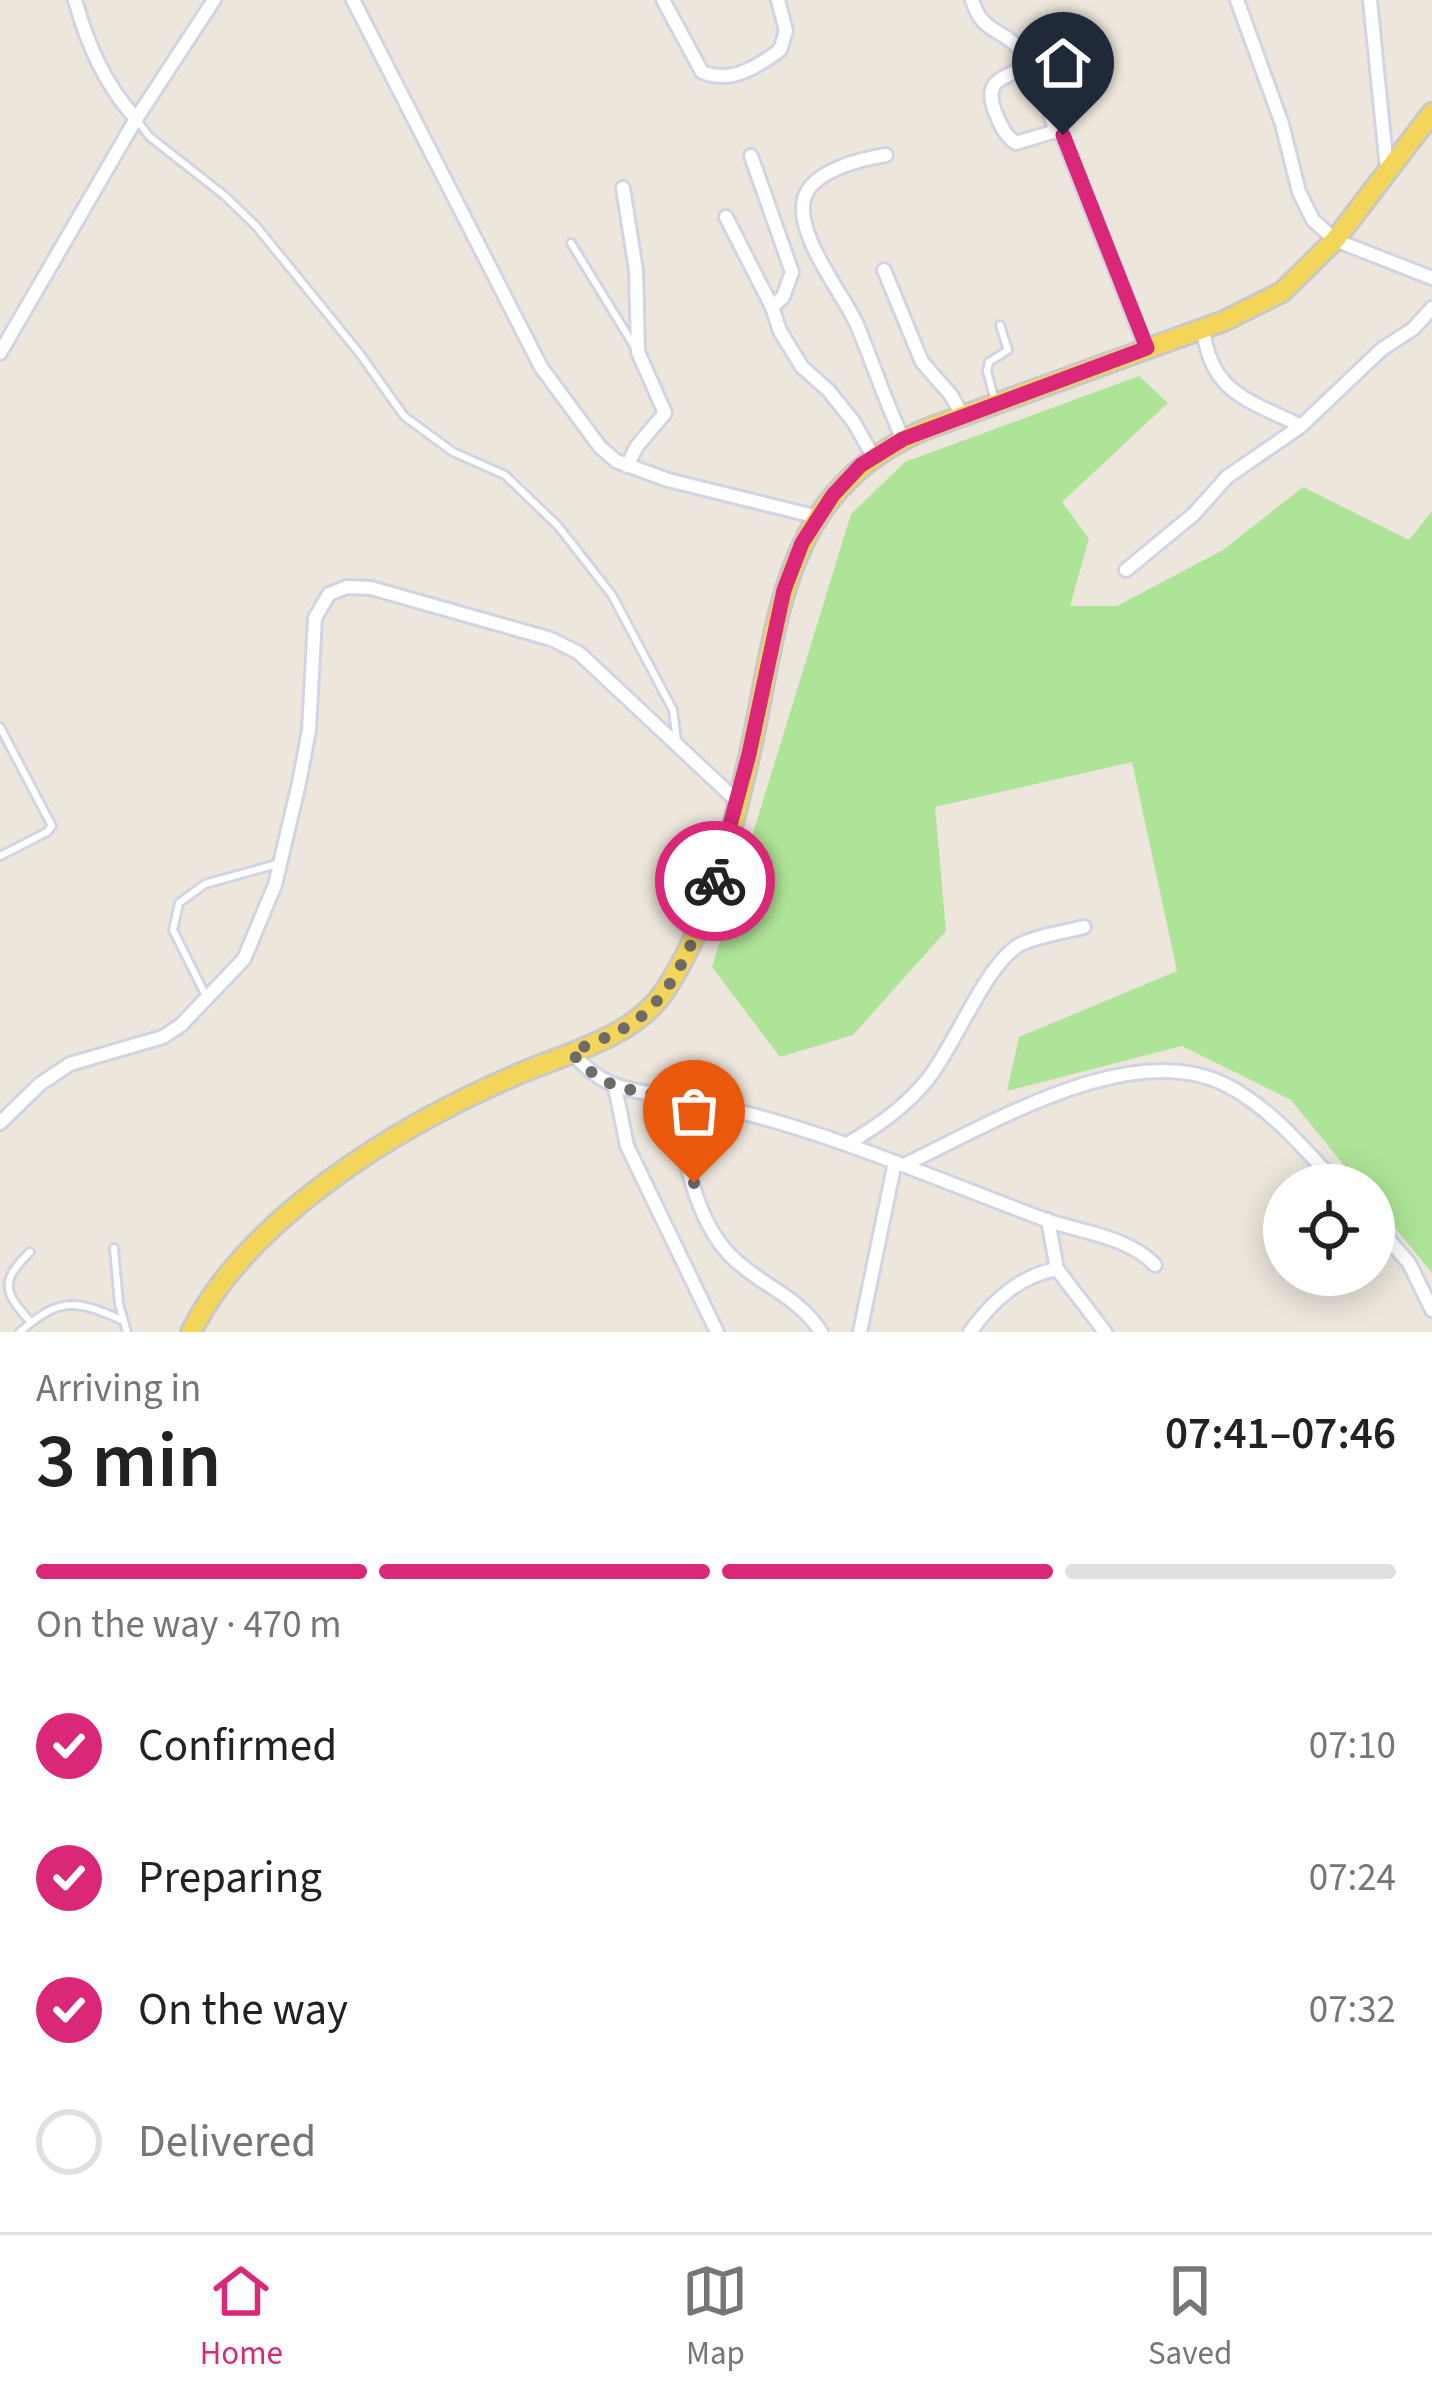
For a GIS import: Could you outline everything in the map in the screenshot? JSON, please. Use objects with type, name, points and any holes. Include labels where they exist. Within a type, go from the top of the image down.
[{"type":"main road","points":[[191,1332],[249,1251],[328,1182],[417,1122],[637,1020],[660,997],[706,905],[737,801],[784,590],[802,543],[848,478],[903,439],[1203,329],[1282,292],[1335,240],[1432,113]]},
{"type":"street","points":[[75,0],[96,62],[114,95],[136,119]]},
{"type":"street","points":[[0,353],[136,119],[214,0]]},
{"type":"street","points":[[353,0],[541,367],[600,447],[627,466],[754,504],[818,517]]},
{"type":"street","points":[[663,0],[702,72],[716,78],[735,76],[781,50],[786,31],[778,0]]},
{"type":"street","points":[[972,0],[977,18],[1019,47],[1031,66],[1102,229],[1147,348]]},
{"type":"street","points":[[1237,0],[1282,124],[1299,192],[1313,220],[1335,240],[1432,278]]},
{"type":"street","points":[[1370,0],[1387,169]]},
{"type":"street","points":[[1031,66],[1003,77],[990,89],[989,97],[1008,138],[1016,143],[1056,131]]},
{"type":"street","points":[[886,155],[857,160],[817,181],[806,192],[803,206],[815,254],[843,296],[903,439]]},
{"type":"street","points":[[751,156],[792,272],[783,297],[772,307]]},
{"type":"street","points":[[623,188],[636,270],[638,352],[665,413],[627,466]]},
{"type":"street","points":[[726,217],[780,332],[802,367],[853,421],[873,456]]},
{"type":"street","points":[[884,270],[922,362],[962,415]]},
{"type":"street","points":[[1126,570],[1194,514],[1227,476],[1301,426],[1432,308]]},
{"type":"street","points":[[1203,329],[1208,361],[1217,376],[1253,402],[1301,426]]},
{"type":"street","points":[[0,1123],[40,1084],[70,1064],[163,1036],[181,1025],[244,958],[275,885],[309,730],[315,617],[329,594],[347,587],[371,588],[551,639],[579,653],[737,801]]},
{"type":"street","points":[[848,1143],[889,1119],[929,1078],[982,995],[997,962],[1022,943],[1084,927]]},
{"type":"street","points":[[571,1052],[593,1077],[615,1087],[730,1107],[848,1143],[1142,1251],[1155,1265]]},
{"type":"street","points":[[900,1163],[1073,1087],[1117,1074],[1186,1072],[1227,1085],[1274,1118],[1318,1164]]},
{"type":"street","points":[[615,1087],[627,1146],[717,1332]]},
{"type":"street","points":[[670,1097],[711,1228],[727,1252],[792,1300],[820,1332]]},
{"type":"street","points":[[860,1332],[900,1163]]},
{"type":"street","points":[[1048,1220],[1057,1269],[1105,1332]]},
{"type":"street","points":[[1395,1248],[1432,1310]]},
{"type":"street","points":[[970,1332],[1001,1296],[1031,1276],[1057,1269]]},
{"type":"lane","points":[[136,119],[150,137],[256,226],[404,416],[453,452],[505,476],[558,526],[612,595],[673,710],[677,744]]},
{"type":"lane","points":[[571,243],[638,352]]},
{"type":"lane","points":[[996,404],[987,371],[989,362],[1008,350],[1000,325]]},
{"type":"lane","points":[[0,727],[52,826],[0,856]]},
{"type":"lane","points":[[208,999],[173,930],[178,903],[205,884],[280,862]]},
{"type":"lane","points":[[114,1248],[127,1332]]},
{"type":"lane","points":[[30,1252],[6,1280],[15,1304],[31,1322]]},
{"type":"lane","points":[[20,1332],[61,1304],[78,1304],[124,1321]]},
{"type":"green space","points":[[1139,376],[1168,403],[1062,502],[1089,539],[1070,606],[1117,606],[1223,550],[1303,487],[1409,540],[1432,511],[1432,1273],[1395,1228],[1395,1164],[1343,1164],[1291,1100],[1182,1046],[1007,1091],[1019,1037],[1177,971],[1132,762],[935,807],[946,931],[853,1035],[780,1057],[712,967],[851,514],[905,462]]},
{"type":"way so far","points":[[694,1183],[670,1097],[615,1087],[593,1077],[571,1052],[637,1020],[660,997],[679,967],[715,881]]},
{"type":"route","points":[[715,881],[749,754],[784,590],[802,543],[833,495],[861,465],[903,439],[1147,348],[1063,135]]}]
